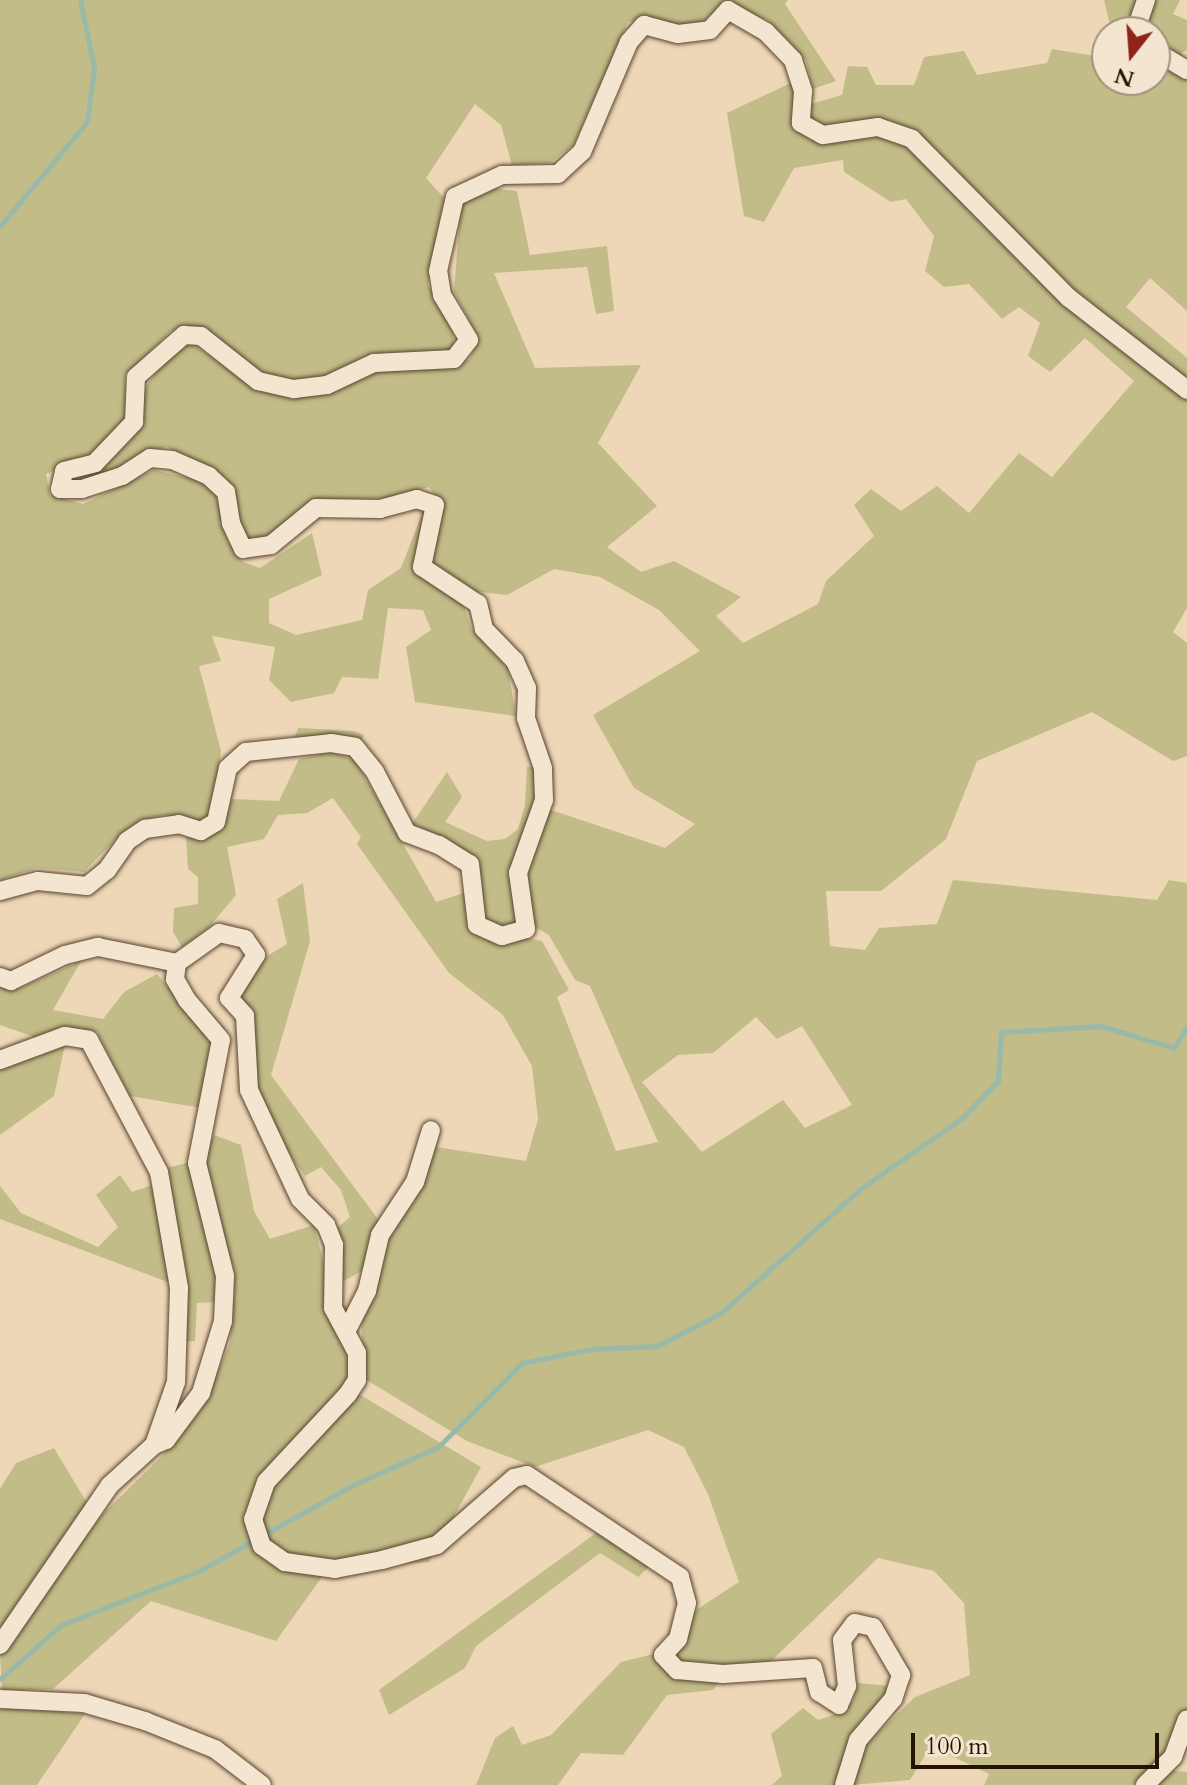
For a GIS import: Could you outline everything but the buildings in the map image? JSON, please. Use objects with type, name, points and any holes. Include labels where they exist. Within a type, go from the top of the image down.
[{"type":"street","points":[[0,891],[38,881],[87,886],[107,870],[127,841],[145,829],[179,824],[201,831],[216,822],[228,768],[246,752],[331,743],[355,747],[375,772],[407,833],[439,845],[470,864],[477,925],[502,936],[526,929],[518,873],[544,800],[543,768],[526,718],[527,688],[515,661],[484,629],[478,604],[422,567],[435,505],[417,499],[380,509],[316,508],[271,545],[243,549],[231,523],[226,492],[209,476],[172,460],[150,458],[122,476],[82,489],[60,489],[64,471],[95,463],[134,422],[136,377],[184,335],[201,336],[258,381],[294,389],[327,385],[374,363],[454,359],[469,340],[442,295],[438,271],[455,197],[502,175],[558,174],[582,152],[629,42],[644,25],[678,34],[710,30],[728,10],[766,32],[793,60],[803,91],[801,123],[823,135],[878,127],[912,139],[1069,298],[1187,390]]},
{"type":"street","points":[[0,977],[11,981],[65,955],[98,947],[177,963],[219,933],[245,939],[256,955],[229,998],[245,1016],[249,1090],[300,1199],[326,1225],[334,1245],[333,1308],[348,1328],[357,1353],[357,1380],[266,1482],[253,1519],[262,1546],[285,1562],[335,1569],[382,1560],[437,1545],[514,1478],[527,1475],[680,1577],[687,1603],[678,1639],[663,1655],[677,1670],[723,1674],[813,1668],[819,1692],[839,1705],[847,1686],[842,1640],[855,1623],[873,1627],[901,1675],[893,1699],[858,1740],[844,1785]]},
{"type":"street","points":[[0,1645],[110,1485],[154,1445],[166,1440],[201,1393],[223,1321],[225,1276],[197,1163],[221,1040],[187,1000],[175,979],[177,963]]},
{"type":"street","points":[[0,1060],[65,1036],[89,1040],[159,1172],[179,1288],[176,1382],[154,1445]]},
{"type":"street","points":[[348,1328],[367,1291],[380,1235],[415,1182],[431,1130]]},
{"type":"street","points":[[0,1699],[84,1703],[145,1721],[215,1749],[262,1785]]},
{"type":"street","points":[[1145,1785],[1173,1757],[1187,1719]]},
{"type":"shaded area","points":[[0,0],[788,0],[785,4],[836,81],[813,89],[806,60],[768,20],[724,4],[700,23],[675,28],[646,18],[628,22],[574,144],[550,163],[512,165],[501,125],[475,104],[426,178],[444,198],[428,285],[452,326],[454,343],[447,355],[318,382],[266,378],[194,328],[171,331],[125,375],[126,416],[97,453],[46,474],[50,495],[83,504],[154,470],[204,481],[215,492],[228,542],[243,562],[260,568],[312,533],[322,575],[269,599],[269,623],[296,635],[362,620],[368,590],[401,568],[423,511],[428,516],[414,570],[463,603],[471,628],[508,669],[516,716],[415,702],[406,647],[431,630],[423,610],[388,608],[378,679],[342,677],[334,693],[291,702],[269,680],[275,647],[212,636],[221,661],[199,666],[221,751],[212,815],[206,822],[164,815],[144,819],[122,833],[84,872],[37,868],[0,880]]},
{"type":"shaded area","points":[[1104,0],[1143,0],[1136,16],[1108,16]]},
{"type":"shaded area","points":[[1152,0],[1180,0],[1173,14],[1187,20],[1187,50],[1181,53],[1187,66],[1171,56],[1171,16],[1146,16]]},
{"type":"shaded area","points":[[1052,49],[1091,55],[1091,96],[1171,96],[1171,67],[1187,76],[1187,311],[1150,278],[1126,307],[1187,358],[1187,386],[1071,293],[915,133],[823,129],[809,120],[811,104],[842,95],[848,66],[867,67],[876,85],[914,85],[924,57],[964,51],[977,75],[1047,63]]},
{"type":"shaded area","points":[[793,82],[800,125],[880,133],[910,144],[1187,397],[1187,608],[1173,632],[1187,643],[1187,756],[1173,761],[1092,712],[977,761],[946,839],[881,891],[826,891],[830,946],[865,950],[879,928],[937,924],[953,880],[1157,900],[1169,880],[1187,883],[1187,1710],[1166,1751],[1133,1785],[984,1785],[989,1774],[931,1746],[910,1780],[851,1785],[866,1744],[915,1697],[970,1675],[964,1603],[934,1571],[878,1558],[769,1663],[733,1670],[675,1663],[672,1655],[696,1610],[739,1582],[708,1494],[684,1447],[648,1430],[535,1467],[467,1441],[365,1379],[361,1320],[386,1239],[414,1202],[436,1147],[526,1161],[538,1119],[532,1066],[503,1015],[449,973],[357,844],[361,837],[333,798],[307,813],[278,815],[264,839],[227,847],[236,895],[209,927],[182,947],[173,932],[174,908],[198,904],[198,877],[188,869],[186,837],[209,837],[223,823],[232,799],[279,801],[299,759],[331,752],[355,760],[436,902],[464,893],[469,927],[542,941],[569,990],[557,997],[616,1151],[658,1142],[590,986],[575,980],[549,935],[530,924],[522,869],[545,808],[665,848],[695,824],[634,788],[593,715],[700,651],[659,610],[600,577],[554,569],[507,595],[462,590],[427,565],[440,502],[429,487],[389,498],[313,500],[265,541],[247,541],[218,473],[167,447],[148,452],[126,468],[66,479],[105,466],[128,443],[142,422],[142,394],[151,379],[169,357],[191,343],[257,388],[375,371],[451,367],[470,359],[478,336],[454,292],[461,201],[492,188],[517,191],[530,255],[607,246],[614,311],[596,314],[587,267],[494,273],[535,368],[641,365],[598,443],[657,506],[607,547],[641,572],[674,561],[741,597],[716,616],[743,643],[818,604],[826,581],[874,536],[854,505],[871,489],[901,511],[937,486],[969,513],[1019,453],[1052,477],[1134,381],[1085,338],[1050,372],[1028,356],[1040,323],[1019,307],[1002,319],[969,284],[944,287],[925,271],[934,236],[906,199],[891,202],[844,172],[843,160],[794,168],[764,222],[744,216],[727,113]],"holes":[[[756,1017],[777,1039],[802,1026],[852,1105],[805,1128],[783,1100],[702,1152],[642,1082],[678,1055],[713,1053]]]},
{"type":"shaded area","points":[[298,728],[354,731],[364,735],[360,745],[294,739]]},
{"type":"shaded area","points":[[527,767],[538,767],[538,798],[518,927],[502,931],[480,921],[473,859],[410,827],[447,772],[462,797],[445,822],[487,841],[505,839],[518,829],[525,805]]},
{"type":"shaded area","points":[[303,883],[310,941],[271,1075],[380,1222],[362,1271],[340,1283],[337,1228],[350,1217],[341,1190],[321,1167],[305,1176],[283,1145],[256,1082],[237,996],[267,956],[287,944],[277,899]]},
{"type":"shaded area","points":[[81,961],[53,1010],[103,1019],[124,992],[157,974],[214,1043],[201,1108],[130,1096],[97,1032],[63,1027],[43,1040],[0,1025],[0,985],[18,989]]},
{"type":"shaded area","points":[[66,1040],[54,1096],[0,1135],[0,1066],[43,1054]]},
{"type":"shaded area","points":[[214,1135],[241,1145],[254,1211],[270,1239],[314,1225],[348,1360],[347,1387],[481,1467],[429,1562],[327,1570],[276,1641],[151,1601],[53,1689],[2,1690],[0,1655],[101,1516],[162,1456],[209,1393],[230,1343],[235,1273],[201,1162]]},
{"type":"shaded area","points":[[190,1162],[220,1278],[215,1302],[197,1303],[195,1341],[180,1342],[163,1169]]},
{"type":"shaded area","points":[[120,1175],[132,1192],[155,1184],[173,1284],[0,1219],[0,1186],[21,1213],[98,1247],[118,1227],[96,1195]]},
{"type":"shaded area","points":[[54,1448],[87,1503],[0,1633],[0,1489],[16,1463]]},
{"type":"shaded area","points":[[599,1531],[652,1564],[638,1577],[600,1553],[476,1646],[465,1668],[389,1715],[379,1690]]},
{"type":"shaded area","points":[[654,1654],[720,1681],[713,1690],[667,1695],[623,1755],[581,1753],[558,1785],[476,1785],[495,1738],[513,1726],[522,1745],[551,1735],[621,1662]]},
{"type":"shaded area","points":[[858,1683],[891,1686],[838,1785],[772,1785],[782,1776],[771,1734],[803,1708],[818,1720],[836,1714],[853,1701]]},
{"type":"shaded area","points":[[0,1706],[85,1714],[37,1785],[0,1785]]},
{"type":"shaded area","points":[[1166,1770],[1187,1772],[1187,1785],[1151,1785]]},
{"type":"waterway","points":[[0,226],[87,122],[94,67],[80,0]]},
{"type":"waterway","points":[[0,1679],[61,1625],[199,1571],[353,1485],[438,1447],[522,1363],[591,1349],[657,1346],[721,1313],[860,1189],[962,1118],[998,1081],[1001,1032],[1101,1026],[1174,1048],[1187,1026]]}]
